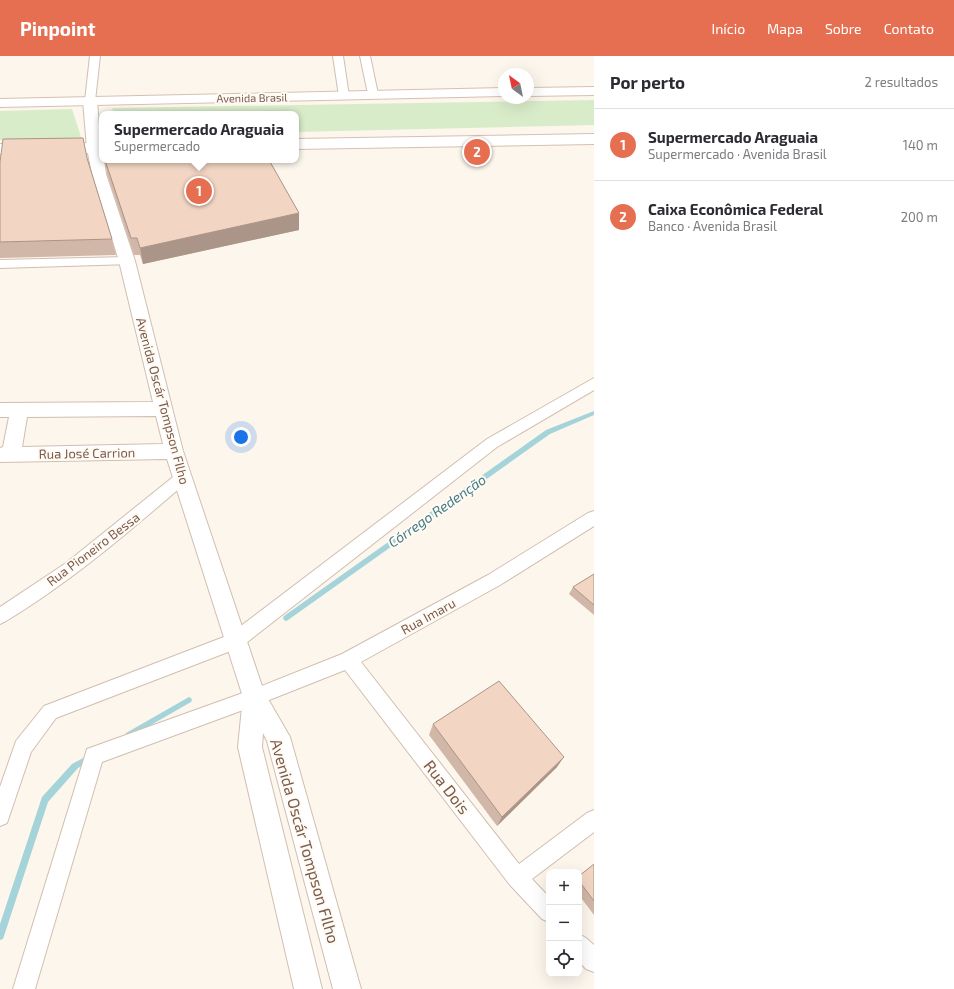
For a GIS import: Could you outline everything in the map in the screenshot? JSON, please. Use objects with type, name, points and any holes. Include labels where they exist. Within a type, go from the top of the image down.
[{"type":"main road","points":[[534,92],[594,91]]},
{"type":"main road","name":"Avenida Brasil","points":[[0,103],[498,92]]},
{"type":"main road","points":[[299,144],[594,139]]},
{"type":"main road","points":[[0,149],[98,148]]},
{"type":"street","points":[[90,101],[95,56]]},
{"type":"street","points":[[338,56],[344,96]]},
{"type":"street","points":[[365,56],[373,94]]},
{"type":"street","name":"Avenida Oscár Tompson FIlho","points":[[90,101],[99,161]]},
{"type":"street","name":"Avenida Oscár Tompson FIlho","points":[[99,163],[100,174],[127,261],[174,451],[218,582],[235,641],[254,697],[278,737],[347,989]]},
{"type":"street","points":[[0,264],[127,261]]},
{"type":"street","points":[[0,816],[23,747],[50,712],[235,641],[492,443],[594,383]]},
{"type":"street","points":[[0,410],[163,409]]},
{"type":"street","points":[[5,455],[19,410]]},
{"type":"street","name":"Rua José Carrion","points":[[5,455],[174,451]]},
{"type":"street","name":"Rua Pioneiro Bessa","points":[[0,616],[67,570],[113,535],[182,477]]},
{"type":"street","name":"Rua Imaru","points":[[24,989],[94,756],[254,697],[348,660],[494,580],[594,518]]},
{"type":"street","name":"Rua Dois","points":[[348,660],[517,878],[546,909]]},
{"type":"street","name":"Avenida Oscár Tompson FIlho","points":[[254,697],[250,747],[308,989]]},
{"type":"street","points":[[517,878],[594,820]]},
{"type":"street","points":[[582,948],[594,961]]},
{"type":"green space","points":[[594,100],[594,125],[299,132],[299,111],[113,111],[112,108],[498,102],[498,104],[534,104],[534,101]]},
{"type":"green space","points":[[72,109],[82,140],[0,140],[0,111]]},
{"type":"building","points":[[83,138],[87,158],[112,239],[0,242],[0,162],[3,139]]},
{"type":"building","points":[[106,163],[271,163],[299,213],[140,248],[137,238],[131,238]]},
{"type":"building","points":[[594,574],[594,605],[573,587]]},
{"type":"building","points":[[499,681],[564,757],[502,817],[433,724]]},
{"type":"building","points":[[594,864],[594,901],[582,885],[582,874]]},
{"type":"waterway","name":"Córrego Redenção","points":[[286,618],[548,432],[594,413]]},
{"type":"waterway","name":"Córrego Redenção","points":[[128,735],[189,700]]},
{"type":"waterway","name":"Córrego Redenção","points":[[0,936],[45,800],[75,766],[89,758]]},
{"type":"place","name":"Caixa Econômica Federal","points":[[477,152]]},
{"type":"place","name":"Supermercado Araguaia","points":[[199,191]]}]
